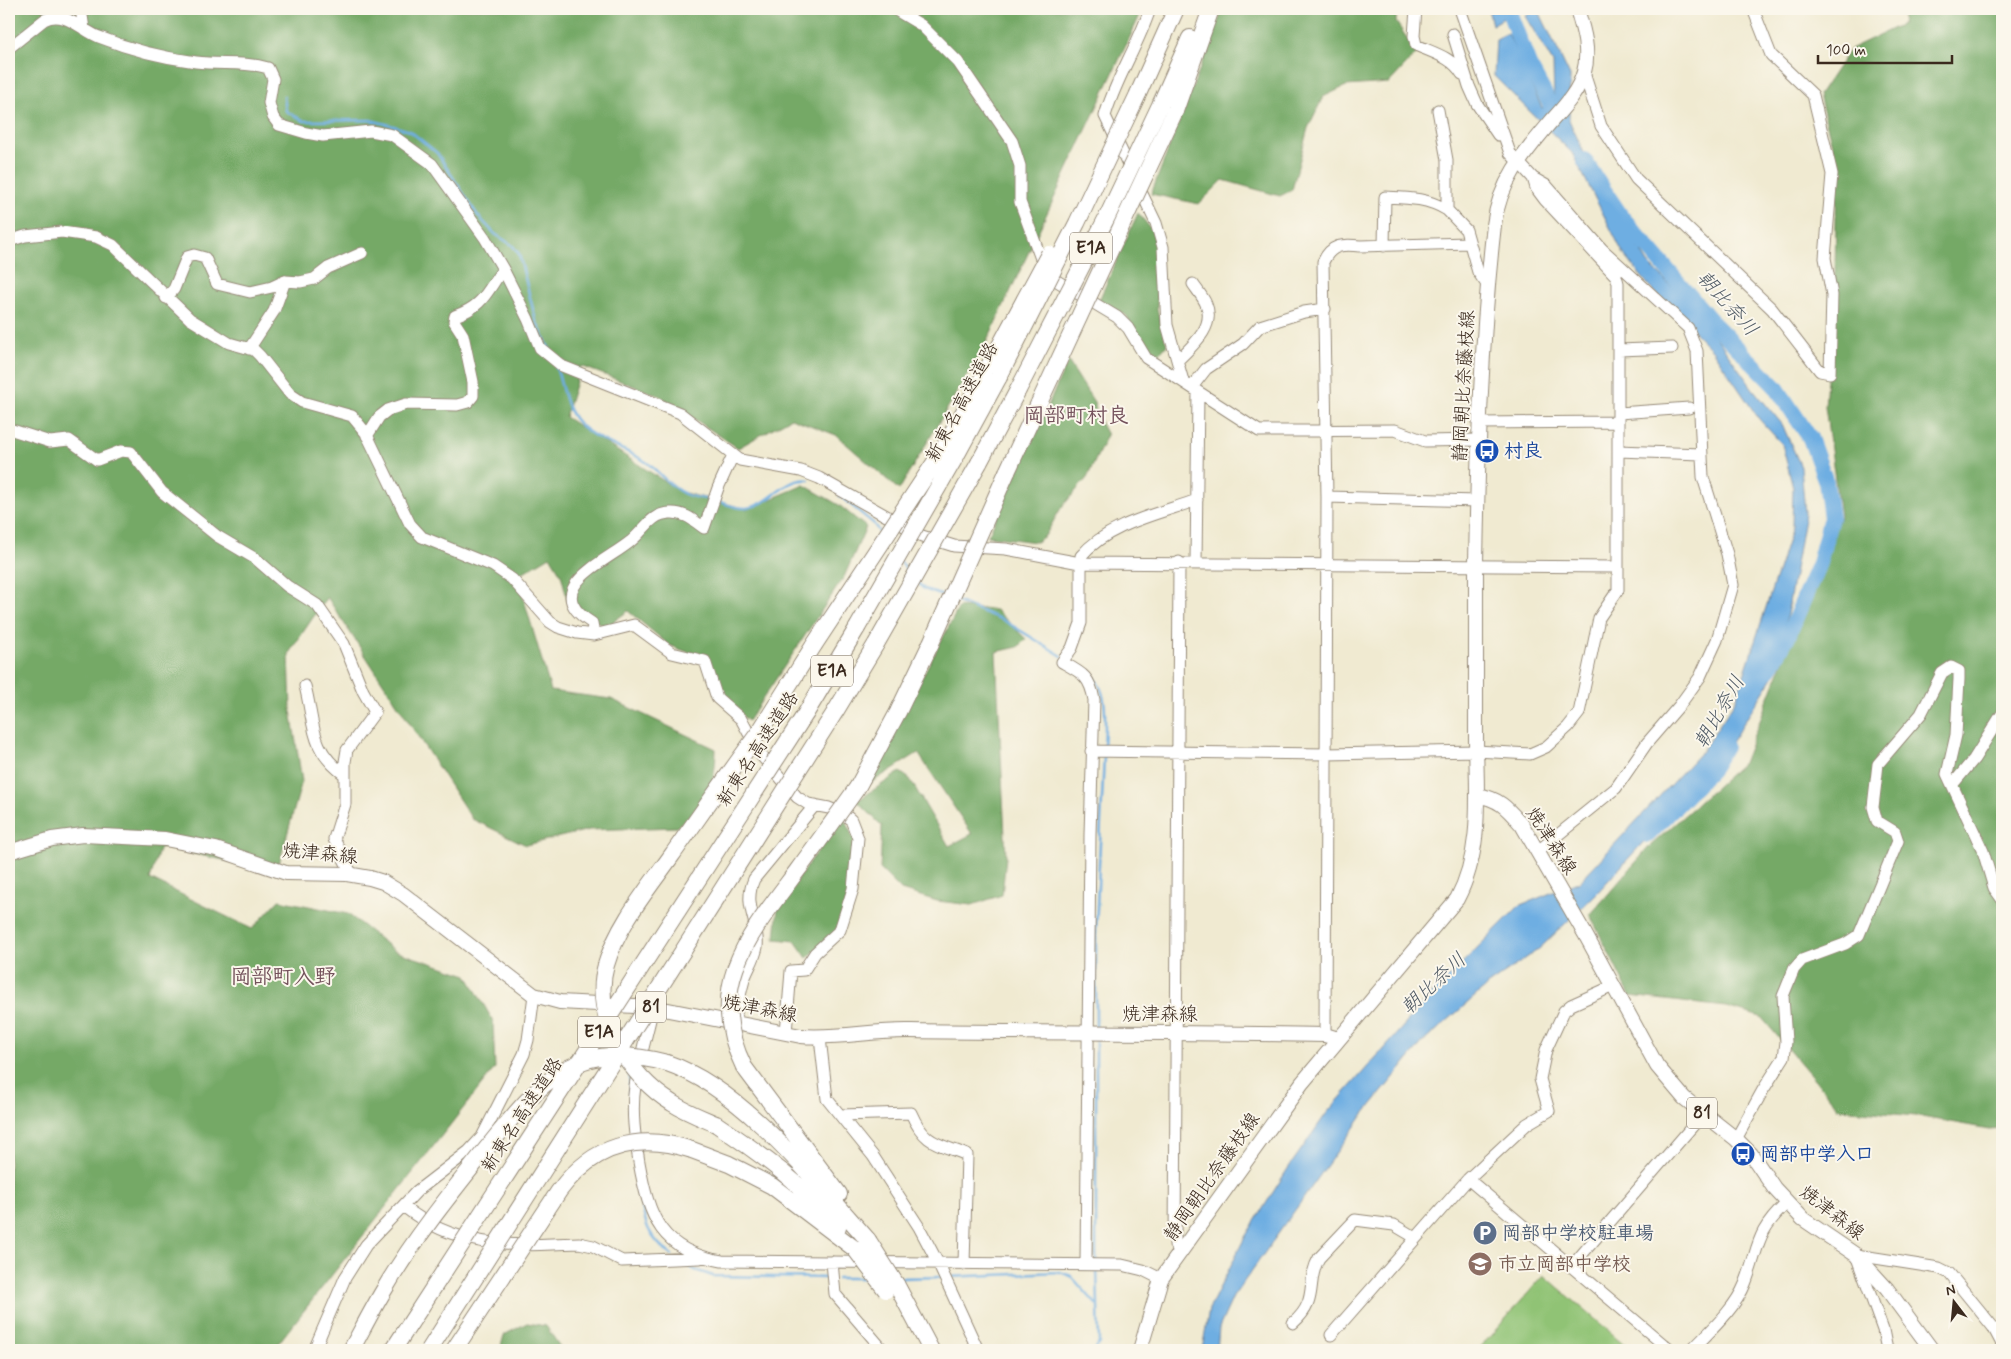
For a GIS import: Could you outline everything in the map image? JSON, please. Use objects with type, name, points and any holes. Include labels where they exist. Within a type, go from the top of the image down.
[{"type":"highway","name":"新東名高速道路","points":[[393,1350],[806,713],[858,628],[949,454],[1077,223],[1176,9]]},
{"type":"highway","name":"E1A","points":[[428,1350],[835,712],[876,644],[979,463],[1107,217],[1168,107],[1202,9]]},
{"type":"highway","points":[[861,1245],[837,1191],[766,1099],[744,1067],[734,1046],[729,1028],[728,999],[740,956],[760,920],[857,788],[898,712],[1040,403],[1210,9]]},
{"type":"highway","points":[[861,1245],[803,1189],[765,1158],[716,1124],[673,1104],[647,1083],[631,1065],[620,1046],[607,1016],[603,982],[610,953],[622,929],[650,886],[760,731],[814,645],[949,454]]},
{"type":"highway","points":[[351,1350],[404,1258],[479,1158],[535,1093],[557,1074],[582,1062],[599,1057],[628,1056],[683,1068],[707,1082],[782,1145],[861,1245],[891,1287],[931,1350]]},
{"type":"highway","points":[[454,1350],[558,1191],[580,1168],[605,1151],[631,1143],[656,1142],[692,1150],[729,1164],[772,1186],[861,1245]]},
{"type":"highway","points":[[891,1287],[920,1350]]},
{"type":"main road","name":"静岡朝比奈藤枝線","points":[[1477,795],[1476,564],[1479,440],[1488,286],[1494,222],[1504,185],[1518,154],[1578,88],[1584,73],[1586,52],[1584,34],[1577,9]]},
{"type":"main road","name":"焼津森線","points":[[1477,795],[1493,798],[1511,812],[1522,825],[1585,934],[1657,1066],[1684,1098],[1736,1138],[1751,1154],[1787,1203],[1803,1219],[1856,1255],[1887,1289],[1932,1350]]},
{"type":"main road","points":[[1331,1037],[1457,899],[1466,882],[1475,849],[1477,795]]},
{"type":"main road","name":"焼津森線","points":[[9,852],[52,839],[83,835],[165,839],[216,848],[286,873],[352,875],[383,882],[404,894],[534,995],[560,1002],[652,1007],[820,1038],[902,1031],[1176,1032],[1331,1037]]},
{"type":"main road","name":"静岡朝比奈藤枝線","points":[[1140,1350],[1161,1280],[1302,1083],[1331,1037]]},
{"type":"street","points":[[81,9],[84,29]]},
{"type":"street","points":[[894,9],[921,25],[958,62],[1012,141],[1020,166],[1020,202],[1030,234],[1047,276],[1117,317],[1128,328],[1146,358],[1259,431],[1326,429],[1394,430],[1438,442],[1479,440]]},
{"type":"street","points":[[1150,9],[1144,28],[1112,91],[1105,116],[1118,148],[1156,223],[1165,259],[1166,325],[1178,360],[1191,387],[1196,500],[1196,563]]},
{"type":"street","points":[[1416,9],[1414,36],[1416,46],[1450,60],[1457,66],[1469,86]]},
{"type":"street","points":[[1460,9],[1518,154]]},
{"type":"street","points":[[1584,73],[1601,126],[1636,179],[1772,310],[1820,371],[1830,373],[1832,295],[1825,258],[1832,174],[1813,95],[1771,55],[1753,9]]},
{"type":"street","points":[[9,48],[50,16],[60,16],[98,37],[127,46],[196,62],[251,63],[268,68],[273,79],[269,103],[273,117],[279,125],[306,134],[323,136],[372,131],[392,135],[432,164],[447,182],[504,269],[540,348],[562,366],[680,413],[740,460],[801,471],[819,478],[922,536],[954,546],[1006,549],[1080,563],[1179,562],[1617,566]]},
{"type":"street","points":[[1091,751],[1327,754],[1476,751],[1530,754],[1541,750],[1568,727],[1579,713],[1599,618],[1618,590],[1618,283],[1616,276],[1545,200],[1536,188],[1533,178],[1518,154],[1477,104],[1469,86],[1453,34]]},
{"type":"street","points":[[1438,110],[1447,160],[1447,210]]},
{"type":"street","points":[[1533,178],[1547,186],[1602,249],[1688,328],[1697,352],[1701,454],[1706,492],[1727,554],[1734,585],[1717,640],[1700,677],[1679,706],[1647,743],[1616,788],[1541,856]]},
{"type":"street","points":[[1384,246],[1385,197],[1420,198],[1434,202],[1447,210],[1466,230],[1478,272],[1488,286]]},
{"type":"street","points":[[9,241],[25,236],[62,232],[96,237],[113,245],[190,319],[229,343],[249,348],[260,356],[290,394],[302,402],[352,416],[367,436],[410,524],[422,537],[493,566],[512,579],[550,622],[558,627],[594,635],[634,625],[642,629],[672,653],[705,661],[717,698],[741,719],[760,754],[797,797],[808,804],[829,808],[844,814],[851,820],[858,838],[853,888],[840,930],[815,953],[804,970],[791,971],[786,1033]]},
{"type":"street","points":[[1331,1037],[1327,754],[1327,497],[1323,262],[1327,253],[1343,244],[1384,246],[1469,243]]},
{"type":"street","points":[[166,298],[174,290],[187,257],[194,255],[205,258],[217,284],[250,292],[285,281],[300,282],[314,279],[328,268],[362,253]]},
{"type":"street","points":[[367,436],[379,417],[388,410],[406,404],[457,406],[468,402],[473,396],[474,382],[462,335],[454,321],[455,316],[472,310],[482,300],[504,269]]},
{"type":"street","points":[[249,348],[274,311],[285,281]]},
{"type":"street","points":[[1178,360],[1207,327],[1206,304],[1192,284]]},
{"type":"street","points":[[1191,387],[1206,369],[1243,344],[1260,326],[1304,312],[1325,309]]},
{"type":"street","points":[[1619,350],[1672,348]]},
{"type":"street","points":[[1480,423],[1619,417],[1689,408]]},
{"type":"street","points":[[9,430],[50,442],[69,440],[97,460],[122,451],[131,452],[162,492],[217,536],[256,559],[287,586],[317,605],[344,644],[363,691],[375,712],[347,750],[345,804],[334,838],[352,875]]},
{"type":"street","points":[[1618,451],[1701,454]]},
{"type":"street","points":[[594,635],[592,623],[574,609],[572,601],[578,579],[589,568],[631,541],[656,516],[681,513],[704,528],[718,488],[733,456]]},
{"type":"street","points":[[1327,497],[1478,502]]},
{"type":"street","points":[[1086,1263],[1091,751],[1094,700],[1089,681],[1082,673],[1062,662],[1072,648],[1081,623],[1081,556],[1092,543],[1111,532],[1196,500]]},
{"type":"street","points":[[1179,562],[1175,1245],[1181,1253]]},
{"type":"street","points":[[1736,1138],[1784,1057],[1786,1042],[1783,996],[1794,969],[1802,960],[1845,944],[1859,935],[1898,841],[1895,832],[1878,821],[1872,807],[1878,764],[1921,714],[1942,673],[1951,666],[1959,671],[1959,679],[1956,735],[1947,774],[1983,851],[1994,888],[2002,899]]},
{"type":"street","points":[[305,686],[311,709],[311,726],[316,741],[323,756],[345,775]]},
{"type":"street","points":[[1953,784],[1974,759],[2002,714]]},
{"type":"street","points":[[734,1022],[744,980],[756,949],[756,933],[748,905],[749,891],[754,879],[815,805]]},
{"type":"street","points":[[1331,1336],[1468,1178],[1528,1124],[1549,1111],[1540,1079],[1546,1050],[1564,1011],[1571,1004],[1613,986]]},
{"type":"street","points":[[314,1350],[350,1270],[366,1245],[417,1191],[470,1151],[482,1137],[524,1054],[528,1040],[534,995]]},
{"type":"street","points":[[652,1007],[635,1087],[634,1135],[642,1181],[649,1208],[664,1232],[688,1251],[704,1258]]},
{"type":"street","points":[[820,1038],[826,1095],[896,1190],[938,1263],[978,1350]]},
{"type":"street","points":[[841,1115],[911,1114],[918,1130],[925,1138],[967,1155],[964,1264]]},
{"type":"street","points":[[1571,1267],[1704,1114]]},
{"type":"street","points":[[1468,1178],[1670,1350]]},
{"type":"street","points":[[1692,1350],[1735,1301],[1745,1284],[1755,1247],[1763,1229],[1787,1203]]},
{"type":"street","points":[[403,1206],[440,1231],[489,1244],[579,1243],[593,1246],[622,1261],[704,1258],[722,1261],[964,1264],[1086,1263],[1122,1265],[1143,1270],[1161,1280]]},
{"type":"street","points":[[1293,1322],[1303,1314],[1310,1299],[1316,1264],[1319,1258],[1355,1220],[1394,1225],[1416,1238]]},
{"type":"street","points":[[1888,1350],[1883,1330],[1856,1255],[1939,1268],[1949,1273],[1993,1327],[2002,1344]]},
{"type":"street","points":[[832,1262],[835,1294],[883,1350]]},
{"type":"green space","points":[[9,9],[1143,9],[986,343],[899,490],[836,435],[791,418],[738,448],[660,396],[581,366],[565,417],[681,492],[747,509],[804,485],[839,505],[866,527],[844,577],[748,721],[721,697],[708,660],[669,645],[628,611],[606,627],[569,606],[561,574],[550,556],[517,576],[551,691],[611,699],[716,749],[714,775],[708,793],[696,809],[677,827],[589,830],[526,845],[472,819],[327,597],[289,653],[291,710],[302,781],[277,871],[160,847],[150,879],[252,929],[279,900],[348,914],[395,951],[467,975],[493,1021],[495,1068],[273,1350],[9,1350]]},
{"type":"green space","points":[[1223,9],[1397,9],[1396,22],[1417,53],[1389,83],[1346,86],[1323,97],[1308,128],[1292,190],[1280,196],[1223,180],[1199,204],[1151,194]]},
{"type":"green space","points":[[1904,9],[2002,9],[2002,1128],[1989,1129],[1916,1116],[1840,1109],[1761,1017],[1726,1007],[1630,996],[1590,915],[1649,847],[1743,763],[1840,516],[1825,406],[1835,273],[1837,164],[1819,95],[1850,49],[1902,24]]},
{"type":"green space","points":[[1138,213],[1152,230],[1158,255],[1157,309],[1167,345],[1155,359],[1126,315],[1099,300]]},
{"type":"green space","points":[[1068,361],[1094,402],[1098,418],[1107,435],[1087,478],[1061,508],[1045,536],[1036,542],[988,536]]},
{"type":"green space","points":[[959,607],[996,610],[1026,639],[1018,647],[996,652],[1006,857],[1002,895],[972,905],[937,901],[901,890],[880,869],[882,826],[857,801],[900,772],[910,779],[949,846],[972,834],[918,753],[864,787]]},
{"type":"green space","points":[[843,816],[855,841],[850,891],[835,935],[807,958],[795,941],[775,939],[778,906]]},
{"type":"green space","points":[[1544,1275],[1631,1350],[1478,1350]]},
{"type":"green space","points":[[527,1323],[546,1326],[562,1350],[500,1350],[504,1335]]},
{"type":"water","points":[[1488,9],[1519,9],[1492,25]]},
{"type":"water","points":[[1538,9],[1570,76],[1569,120],[1595,177],[1648,263],[1702,317],[1753,389],[1782,424],[1801,467],[1805,513],[1777,671],[1723,755],[1596,894],[1539,949],[1488,985],[1422,1043],[1363,1115],[1233,1297],[1219,1328],[1217,1350],[1202,1350],[1209,1309],[1245,1237],[1287,1170],[1326,1114],[1437,988],[1519,906],[1580,881],[1702,751],[1736,700],[1792,527],[1793,487],[1782,444],[1759,419],[1713,351],[1649,286],[1623,253],[1572,153],[1494,76],[1496,39],[1508,33],[1542,108],[1554,100],[1553,63],[1525,16]]},
{"type":"waterway","name":"朝比奈川","points":[[1508,9],[1529,65],[1560,122]]},
{"type":"waterway","points":[[284,97],[286,111],[304,121],[370,120],[410,131],[437,153],[478,216],[495,234],[512,245],[519,254],[536,321],[550,350]]},
{"type":"waterway","name":"朝比奈川","points":[[1584,160],[1621,216],[1714,324],[1776,387],[1810,438],[1826,482],[1831,518],[1819,563],[1788,636],[1770,668]]},
{"type":"waterway","points":[[556,367],[568,407],[581,426],[598,438],[646,462],[679,491],[691,496],[711,500]]},
{"type":"waterway","points":[[717,501],[743,508],[756,506],[792,483],[800,480],[809,480]]},
{"type":"waterway","points":[[840,496],[873,523],[880,533]]},
{"type":"waterway","points":[[901,562],[909,574]]},
{"type":"waterway","points":[[918,583],[924,589],[946,597]]},
{"type":"waterway","points":[[956,601],[1003,620],[1062,656]]},
{"type":"waterway","points":[[1084,669],[1099,684],[1102,694],[1105,715],[1104,748]]},
{"type":"waterway","name":"朝比奈川","points":[[1648,835],[1711,770],[1725,746]]},
{"type":"waterway","points":[[1096,1028],[1096,930],[1104,756]]},
{"type":"waterway","points":[[1096,1038],[1096,1263]]},
{"type":"waterway","points":[[629,1093],[630,1073]]},
{"type":"waterway","points":[[638,1185],[647,1225],[656,1241],[672,1255]]},
{"type":"waterway","points":[[683,1263],[695,1270],[713,1276],[829,1278]]},
{"type":"waterway","points":[[1095,1350],[1099,1343],[1097,1268]]},
{"type":"waterway","points":[[947,1277],[1060,1272],[1071,1276],[1096,1304]]},
{"type":"waterway","points":[[900,1278],[942,1277]]},
{"type":"waterway","points":[[837,1278],[869,1278]]},
{"type":"place","name":"村良","points":[[1487,451]]},
{"type":"place","name":"岡部中学入口","points":[[1743,1154]]},
{"type":"place","name":"岡部中学校駐車場","points":[[1485,1233]]},
{"type":"place","name":"市立岡部中学校","points":[[1480,1264]]},
{"type":"district","name":"岡部町村良","points":[[1076,416]]},
{"type":"district","name":"岡部町入野","points":[[283,977]]}]
